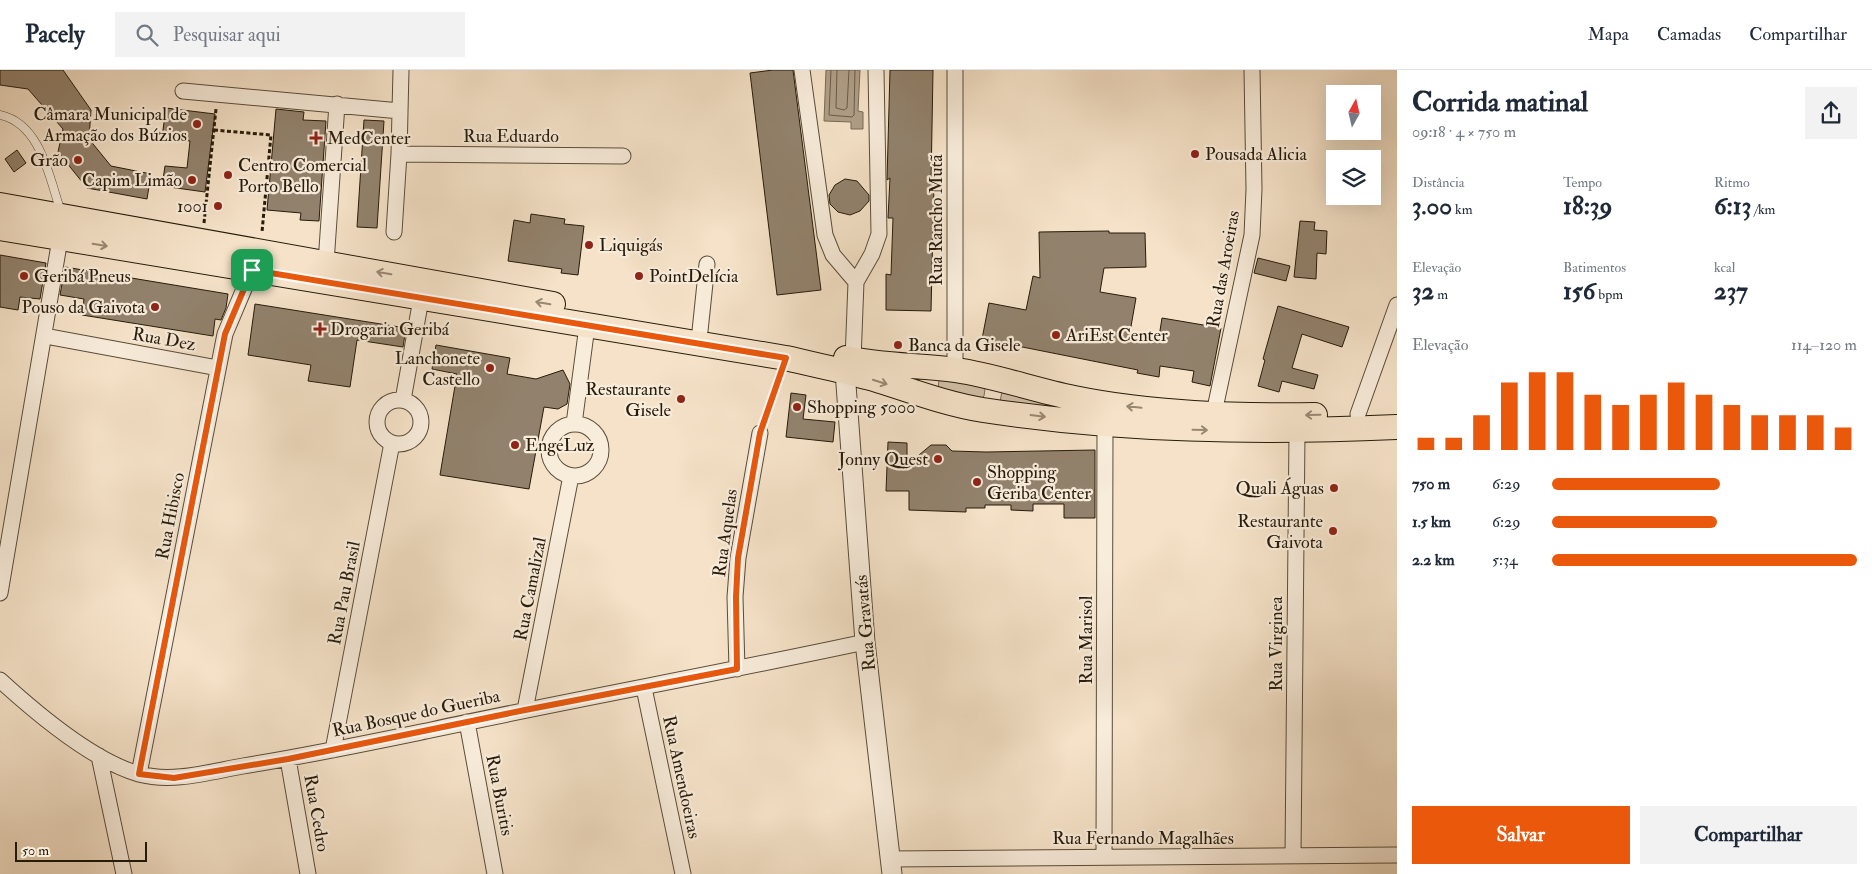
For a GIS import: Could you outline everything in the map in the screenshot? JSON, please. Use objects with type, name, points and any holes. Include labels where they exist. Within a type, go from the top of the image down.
[{"type":"main road","points":[[0,205],[61,228],[256,261],[421,299],[786,358],[849,365],[946,369],[990,377],[1073,398],[1121,406],[1214,413],[1358,414],[1397,412]]},
{"type":"main road","points":[[0,228],[61,228],[202,241],[256,261],[326,263],[700,332],[849,365],[931,399],[982,410],[1171,430],[1297,432],[1397,427]]},
{"type":"main road","points":[[931,399],[927,391],[927,383],[946,369]]},
{"type":"main road","points":[[982,410],[991,401],[994,394],[990,377]]},
{"type":"street","points":[[394,232],[400,154],[401,70]]},
{"type":"street","points":[[802,70],[825,235],[832,255],[856,282]]},
{"type":"street","points":[[849,365],[856,282],[872,254],[879,234],[876,70]]},
{"type":"street","name":"Rua Rancho Mutã","points":[[946,369],[955,70]]},
{"type":"street","name":"Rua das Aroeiras","points":[[1214,413],[1252,235],[1254,189],[1252,70]]},
{"type":"street","points":[[183,91],[400,111]]},
{"type":"street","points":[[326,263],[337,104]]},
{"type":"street","name":"Rua Eduardo","points":[[400,154],[623,156]]},
{"type":"street","points":[[0,593],[61,228]]},
{"type":"street","name":"Rua Hibisco","points":[[139,774],[218,368],[230,319],[256,261]]},
{"type":"street","points":[[700,332],[707,264]]},
{"type":"street","points":[[403,400],[421,299]]},
{"type":"street","points":[[1358,414],[1397,305]]},
{"type":"street","points":[[574,424],[588,326]]},
{"type":"street","name":"Rua Dez","points":[[44,336],[218,368]]},
{"type":"street","name":"Rua Gravatás","points":[[849,365],[865,642],[891,866]]},
{"type":"street","points":[[403,400],[412,404],[419,412],[422,422],[419,432],[412,440],[403,444],[392,443],[384,439],[378,430],[377,419],[381,408],[390,402],[403,400]]},
{"type":"street","points":[[574,424],[585,425],[594,431],[600,440],[602,451],[599,462],[592,470],[582,475],[571,476],[555,466],[549,448],[557,432],[574,424]]},
{"type":"street","name":"Rua Marisol","points":[[1104,424],[1104,856]]},
{"type":"street","name":"Rua Virginea","points":[[1293,856],[1297,432]]},
{"type":"street","name":"Rua Aquelas","points":[[737,669],[736,597],[738,558],[760,433]]},
{"type":"street","name":"Rua Pau Brasil","points":[[333,750],[392,443]]},
{"type":"street","name":"Rua Camalizal","points":[[525,710],[571,476]]},
{"type":"street","name":"Rua Bosque do Gueriba","points":[[0,680],[36,714],[99,756],[139,774],[174,778],[288,759],[865,642]]},
{"type":"street","name":"Rua Amendoeiras","points":[[644,688],[683,874]]},
{"type":"street","name":"Rua Buritis","points":[[467,722],[495,874]]},
{"type":"street","points":[[99,756],[124,874]]},
{"type":"street","name":"Rua Cedro","points":[[288,759],[308,874]]},
{"type":"street","name":"Rua Fernando Magalhães","points":[[891,866],[1104,856],[1397,856]]},
{"type":"lane","points":[[0,115],[12,118],[28,130],[39,148],[61,228]]},
{"type":"path","points":[[202,241],[218,94]]},
{"type":"path","points":[[214,130],[271,135],[256,261]]},
{"type":"path","points":[[760,433],[786,358]]},
{"type":"shaded area","points":[[939,380],[978,381],[985,389],[984,396],[975,403],[938,389]]},
{"type":"shaded area","points":[[1003,386],[1053,407],[999,407]]},
{"type":"water","points":[[826,70],[860,70],[858,111],[863,112],[863,129],[851,129],[851,122],[824,121]]},
{"type":"building","points":[[0,70],[63,70],[91,110],[89,139],[111,166],[151,174],[147,199],[87,188],[58,152],[63,129],[28,89],[0,85]]},
{"type":"building","points":[[793,70],[821,290],[777,295],[750,73]]},
{"type":"building","points":[[890,70],[933,70],[931,184],[934,184],[931,311],[886,310],[886,274],[891,275],[893,218],[888,218],[890,178],[887,180]]},
{"type":"building","points":[[166,108],[215,114],[205,192],[162,186],[165,166],[187,168],[190,141],[162,137]]},
{"type":"building","points":[[276,109],[304,112],[303,120],[326,121],[319,221],[300,220],[301,213],[267,210]]},
{"type":"building","points":[[364,120],[384,121],[377,228],[357,227]]},
{"type":"building","points":[[17,150],[26,163],[14,172],[5,159]]},
{"type":"building","points":[[845,179],[857,181],[869,195],[869,201],[860,211],[850,215],[838,212],[830,204],[829,195],[835,185]]},
{"type":"building","points":[[531,214],[565,219],[564,224],[584,226],[578,275],[561,273],[562,269],[508,261],[514,220],[530,223]]},
{"type":"building","points":[[1300,221],[1315,222],[1314,230],[1327,231],[1326,254],[1317,253],[1316,279],[1294,277]]},
{"type":"building","points":[[1109,231],[1109,233],[1145,233],[1146,267],[1104,268],[1100,292],[1136,298],[1130,332],[1159,337],[1162,318],[1221,328],[1210,386],[1192,382],[1194,371],[1160,366],[1159,377],[1137,373],[1138,370],[982,339],[989,303],[1026,310],[1033,276],[1040,278],[1039,232]]},
{"type":"building","name":"Geribá Pneus","points":[[0,255],[46,263],[40,299],[20,297],[18,310],[0,307]]},
{"type":"building","points":[[1258,258],[1290,266],[1286,281],[1254,273]]},
{"type":"building","name":"Pouso da Gaivota","points":[[65,267],[228,294],[226,308],[221,320],[215,319],[213,336],[82,315],[84,299],[60,295]]},
{"type":"building","points":[[255,304],[406,328],[403,347],[357,340],[350,387],[308,381],[311,365],[248,355]]},
{"type":"building","points":[[1278,306],[1349,327],[1342,347],[1302,334],[1292,368],[1318,375],[1314,389],[1282,381],[1279,392],[1258,386],[1265,360],[1263,359]]},
{"type":"building","points":[[436,345],[510,358],[507,374],[536,379],[563,370],[570,384],[567,404],[558,409],[544,407],[529,489],[440,475],[457,374],[432,369]]},
{"type":"building","name":"Shopping 5000","points":[[791,393],[806,395],[803,419],[835,422],[833,442],[786,437]]},
{"type":"building","points":[[888,442],[907,443],[907,465],[931,445],[946,445],[952,451],[1095,450],[1095,518],[1064,518],[1064,504],[1033,504],[1033,511],[1011,510],[1011,505],[985,505],[985,508],[966,508],[966,512],[909,510],[909,491],[886,491]]},
{"type":"place","name":"Câmara Municipal de Armação dos Búzios","points":[[197,124]]},
{"type":"place","name":"MedCenter","points":[[316,138]]},
{"type":"place","name":"Pousada Alicia","points":[[1195,154]]},
{"type":"place","name":"Grão","points":[[78,160]]},
{"type":"place","name":"Centro Comercial Porto Bello","points":[[228,175]]},
{"type":"place","name":"Capim Limão","points":[[192,180]]},
{"type":"place","name":"1001","points":[[218,206]]},
{"type":"place","name":"Liquigás","points":[[589,245]]},
{"type":"place","name":"Geribá Pneus","points":[[24,276]]},
{"type":"place","name":"PointDelícia","points":[[639,276]]},
{"type":"place","name":"Pouso da Gaivota","points":[[155,307]]},
{"type":"place","name":"Drogaria Geribá","points":[[320,329]]},
{"type":"place","name":"AriEst Center","points":[[1056,335]]},
{"type":"place","name":"Banca da Gisele","points":[[898,345]]},
{"type":"place","name":"Lanchonete Castello","points":[[490,368]]},
{"type":"place","name":"Restaurante Gisele","points":[[681,399]]},
{"type":"place","name":"Shopping 5000","points":[[797,407]]},
{"type":"place","name":"EngeLuz","points":[[515,445]]},
{"type":"place","name":"Jonny Quest","points":[[938,459]]},
{"type":"place","name":"Shopping Geriba Center","points":[[977,482]]},
{"type":"place","name":"Quali Águas","points":[[1334,488]]},
{"type":"place","name":"Restaurante Gaivota","points":[[1333,531]]},
{"type":"route","points":[[252,270],[786,358],[760,433],[738,558],[736,597],[737,669],[288,759],[174,778],[139,774],[225,334],[252,270]]}]
